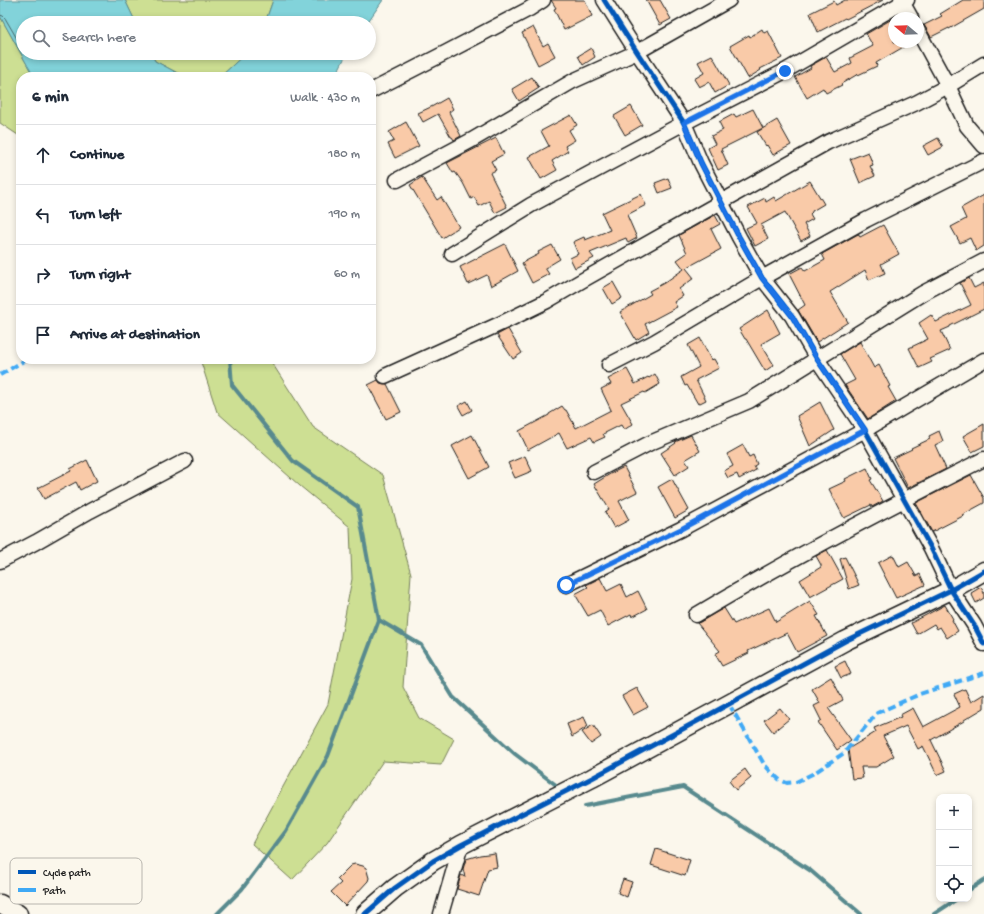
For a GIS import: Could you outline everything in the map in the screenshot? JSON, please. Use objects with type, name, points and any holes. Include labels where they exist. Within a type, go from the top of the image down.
[{"type":"street","points":[[376,88],[448,52],[543,0]]},
{"type":"street","points":[[604,0],[684,123],[701,163],[762,278],[792,316],[817,359],[865,430],[931,548],[952,590],[984,644]]},
{"type":"street","points":[[397,180],[472,140],[573,81],[637,52],[729,0]]},
{"type":"street","points":[[452,254],[531,205],[785,71],[903,1],[908,12]]},
{"type":"street","points":[[924,42],[948,86],[967,126],[984,146]]},
{"type":"street","points":[[385,376],[547,301],[828,142],[916,103],[984,64]]},
{"type":"street","points":[[609,365],[654,342],[762,278],[866,220],[984,161]]},
{"type":"street","points":[[594,472],[650,443],[750,401],[922,292],[984,261]]},
{"type":"street","points":[[566,585],[681,529],[865,430],[984,360]]},
{"type":"street","points":[[696,615],[748,584],[903,500],[984,459]]},
{"type":"street","points":[[0,561],[185,461]]},
{"type":"street","points":[[365,914],[401,883],[433,861],[461,845],[592,778],[845,641],[952,590],[984,571]]},
{"type":"street","points":[[441,914],[461,845]]},
{"type":"street","points":[[0,904],[18,914]]},
{"type":"green space","points":[[125,0],[273,0],[267,16],[133,16]]},
{"type":"green space","points":[[0,16],[16,45],[16,60],[25,60],[31,72],[16,72],[16,134],[0,123]]},
{"type":"green space","points":[[238,60],[225,72],[176,72],[155,61]]},
{"type":"green space","points":[[202,364],[273,364],[313,427],[383,475],[411,574],[403,687],[419,718],[454,739],[441,765],[383,761],[327,843],[292,880],[252,844],[328,704],[352,579],[350,527],[300,486],[217,412]]},
{"type":"water","points":[[0,0],[125,0],[133,16],[16,16],[16,45],[0,16]]},
{"type":"water","points":[[273,0],[383,0],[372,16],[267,16]]},
{"type":"water","points":[[25,60],[154,60],[176,72],[31,72]]},
{"type":"water","points":[[238,60],[344,60],[338,72],[225,72]]},
{"type":"building","points":[[551,0],[585,0],[592,16],[564,30],[554,9],[556,8]]},
{"type":"building","points":[[646,0],[660,0],[671,19],[660,25]]},
{"type":"building","points":[[845,0],[883,0],[818,32],[810,13],[834,1],[836,5]]},
{"type":"building","points":[[963,0],[984,0],[984,9],[949,29],[931,37],[924,25],[942,16],[940,14]]},
{"type":"building","points":[[888,21],[888,48],[902,48],[876,63],[877,66],[858,74],[841,84],[842,85],[826,93],[823,88],[807,98],[795,77],[826,57],[835,72],[852,63],[850,58],[873,46],[866,34]]},
{"type":"building","points":[[533,27],[543,46],[548,43],[555,56],[538,65],[522,33]]},
{"type":"building","points":[[762,29],[764,33],[768,31],[782,58],[760,69],[761,70],[748,78],[730,46],[749,35],[750,37]]},
{"type":"building","points":[[591,48],[595,57],[583,65],[578,56]]},
{"type":"building","points":[[712,55],[729,85],[715,93],[709,82],[699,87],[694,79],[704,73],[698,62]]},
{"type":"building","points":[[532,77],[539,88],[519,101],[512,89]]},
{"type":"building","points":[[447,98],[453,109],[449,112],[461,136],[454,140],[438,114],[423,122],[418,113]]},
{"type":"building","points":[[631,106],[642,125],[625,135],[614,116]]},
{"type":"building","points":[[753,109],[763,128],[721,149],[728,165],[718,170],[708,148],[715,144],[711,136],[723,130],[719,122],[734,114],[736,117]]},
{"type":"building","points":[[571,115],[577,125],[569,130],[575,140],[565,146],[568,151],[552,161],[557,170],[541,179],[529,157],[549,146],[541,131]]},
{"type":"building","points":[[777,120],[791,145],[773,155],[757,132]]},
{"type":"building","points":[[406,122],[419,146],[395,158],[388,144],[394,141],[389,132]]},
{"type":"building","points":[[496,138],[504,154],[491,161],[496,170],[490,173],[507,207],[495,213],[489,201],[479,206],[474,197],[471,199],[463,183],[455,172],[453,173],[447,163]]},
{"type":"building","points":[[938,138],[943,147],[928,155],[923,146]]},
{"type":"building","points":[[868,152],[873,165],[870,166],[875,176],[860,183],[850,159]]},
{"type":"building","points":[[422,177],[437,200],[441,197],[459,227],[442,238],[410,185]]},
{"type":"building","points":[[668,178],[672,188],[659,193],[655,183]]},
{"type":"building","points":[[810,181],[824,204],[812,211],[810,214],[813,219],[804,224],[810,236],[801,241],[785,212],[761,225],[768,239],[755,246],[746,228],[757,223],[748,207],[765,198],[766,202],[774,197],[776,201]]},
{"type":"building","points":[[641,194],[646,205],[627,215],[637,238],[628,243],[626,238],[590,253],[594,258],[575,268],[570,258],[578,254],[573,242],[584,237],[585,240],[610,230],[602,213]]},
{"type":"building","points":[[984,195],[984,246],[976,251],[970,238],[960,243],[951,227],[966,219],[961,208]]},
{"type":"building","points":[[715,215],[720,224],[711,229],[721,249],[686,268],[694,278],[679,289],[683,296],[674,302],[677,307],[645,324],[649,332],[636,340],[620,312],[651,294],[649,291],[664,283],[684,269],[677,260],[687,253],[679,235]]},
{"type":"building","points":[[883,225],[899,254],[881,264],[885,273],[869,280],[865,270],[830,292],[848,322],[817,342],[798,310],[805,305],[789,274],[802,267],[805,271],[825,260],[822,254],[858,234],[860,237]]},
{"type":"building","points":[[505,244],[518,271],[491,286],[487,275],[468,284],[460,267]]},
{"type":"building","points":[[552,245],[560,259],[545,268],[549,274],[532,283],[522,263],[539,254],[538,252]]},
{"type":"building","points":[[969,278],[974,288],[984,283],[984,309],[941,331],[950,350],[930,359],[932,362],[919,368],[909,348],[928,339],[919,323],[931,315],[936,322],[971,305],[960,283]]},
{"type":"building","points":[[613,282],[622,298],[612,304],[603,288]]},
{"type":"building","points":[[768,310],[780,333],[761,344],[774,365],[765,371],[739,329]]},
{"type":"building","points":[[508,329],[522,353],[513,359],[497,335]]},
{"type":"building","points":[[700,338],[711,360],[714,359],[719,368],[696,380],[706,400],[698,404],[687,385],[685,386],[681,377],[699,367],[688,345]]},
{"type":"building","points":[[860,342],[874,368],[879,365],[890,386],[888,387],[896,401],[868,419],[845,385],[855,380],[840,354]]},
{"type":"building","points":[[627,369],[635,384],[655,374],[660,384],[645,393],[644,392],[621,403],[633,424],[624,430],[621,425],[603,434],[605,437],[594,442],[591,437],[567,448],[559,433],[528,450],[519,431],[549,415],[562,406],[566,410],[576,428],[611,410],[601,389],[611,384],[608,379]]},
{"type":"building","points":[[378,380],[380,383],[387,384],[401,412],[386,419],[368,385]]},
{"type":"building","points":[[467,401],[472,410],[463,415],[458,406]]},
{"type":"building","points":[[820,402],[834,430],[810,446],[797,416]]},
{"type":"building","points":[[984,424],[984,446],[972,452],[963,436]]},
{"type":"building","points":[[939,431],[943,441],[935,445],[946,469],[908,488],[893,458],[930,439],[929,436]]},
{"type":"building","points":[[472,435],[489,467],[469,478],[452,446]]},
{"type":"building","points":[[691,435],[700,451],[685,460],[689,466],[675,475],[661,453],[676,443],[675,442]]},
{"type":"building","points":[[743,445],[749,457],[753,455],[757,464],[754,466],[756,470],[739,479],[737,474],[728,478],[724,471],[733,466],[727,454]]},
{"type":"building","points":[[525,456],[532,471],[515,478],[508,463]]},
{"type":"building","points":[[87,460],[97,481],[80,490],[76,482],[44,499],[38,488],[71,471],[70,469]]},
{"type":"building","points":[[624,467],[637,492],[619,501],[629,520],[614,528],[605,512],[609,509],[594,484]]},
{"type":"building","points":[[867,468],[872,479],[870,480],[883,501],[844,518],[829,489],[846,481],[845,479]]},
{"type":"building","points":[[971,475],[984,498],[984,503],[932,532],[916,503]]},
{"type":"building","points":[[672,479],[689,510],[675,518],[658,487]]},
{"type":"building","points":[[827,550],[843,579],[810,597],[800,580],[821,567],[816,556]]},
{"type":"building","points":[[893,555],[899,567],[908,562],[916,576],[920,574],[925,585],[896,598],[878,563]]},
{"type":"building","points":[[845,557],[859,585],[849,589],[840,559]]},
{"type":"building","points":[[600,578],[607,591],[621,584],[627,597],[638,591],[647,609],[632,617],[631,614],[608,626],[600,610],[588,616],[575,594],[588,587],[586,585]]},
{"type":"building","points":[[981,587],[984,593],[984,598],[976,603],[971,593]]},
{"type":"building","points":[[810,601],[819,615],[816,616],[827,636],[797,652],[787,633],[748,651],[749,653],[722,666],[715,654],[720,651],[697,623],[724,608],[734,624],[769,608],[776,622]]},
{"type":"building","points":[[945,605],[958,631],[947,638],[940,627],[937,629],[934,624],[917,634],[911,623]]},
{"type":"building","points":[[845,661],[851,674],[841,678],[835,666]]},
{"type":"building","points":[[831,677],[843,700],[828,708],[851,740],[837,750],[818,722],[821,720],[814,706],[820,703],[812,689]]},
{"type":"building","points":[[637,688],[648,707],[633,715],[622,696]]},
{"type":"building","points":[[965,689],[971,702],[984,694],[984,708],[931,740],[946,771],[937,775],[923,746],[918,749],[906,726],[883,736],[894,756],[876,767],[861,767],[863,778],[852,779],[848,749],[876,732],[874,728],[901,717],[900,715],[913,708],[923,727],[960,707],[954,694]]},
{"type":"building","points":[[780,708],[789,719],[773,732],[764,720]]},
{"type":"building","points":[[584,717],[588,726],[572,737],[567,724]]},
{"type":"building","points":[[593,725],[601,737],[591,744],[582,732]]},
{"type":"building","points":[[745,769],[751,778],[736,790],[729,781]]},
{"type":"building","points":[[656,849],[690,860],[685,876],[651,865]]},
{"type":"building","points":[[495,853],[497,867],[488,869],[479,896],[457,889],[461,875],[465,877],[463,869],[466,859]]},
{"type":"building","points":[[355,864],[366,868],[369,878],[345,906],[331,892],[341,883],[337,879],[351,865]]},
{"type":"building","points":[[623,879],[632,882],[627,897],[618,893]]},
{"type":"waterway","points":[[217,914],[242,889],[286,831],[328,756],[379,620],[358,507],[293,461],[232,385],[230,364]]},
{"type":"waterway","points":[[379,620],[421,645],[453,697],[515,754],[556,785]]},
{"type":"waterway","points":[[585,806],[683,787],[811,871],[861,914]]},
{"type":"waterway","points":[[972,888],[984,880]]},
{"type":"waterway","points":[[934,914],[952,902]]},
{"type":"marked path","points":[[0,375],[19,364]]},
{"type":"marked path","points":[[729,704],[764,764],[780,780],[787,783],[796,782],[814,773],[844,753],[877,713],[920,694],[984,673]]},
{"type":"cycle path","points":[[604,0],[684,123],[701,163],[762,278],[792,316],[817,359],[865,430],[931,548],[951,590],[974,625],[984,644]]},
{"type":"cycle path","points":[[365,914],[395,888],[433,861],[461,845],[592,778],[845,641],[951,590],[984,571]]},
{"type":"route","points":[[566,585],[681,529],[865,430],[817,359],[792,316],[762,278],[701,163],[684,123],[785,71]]}]
